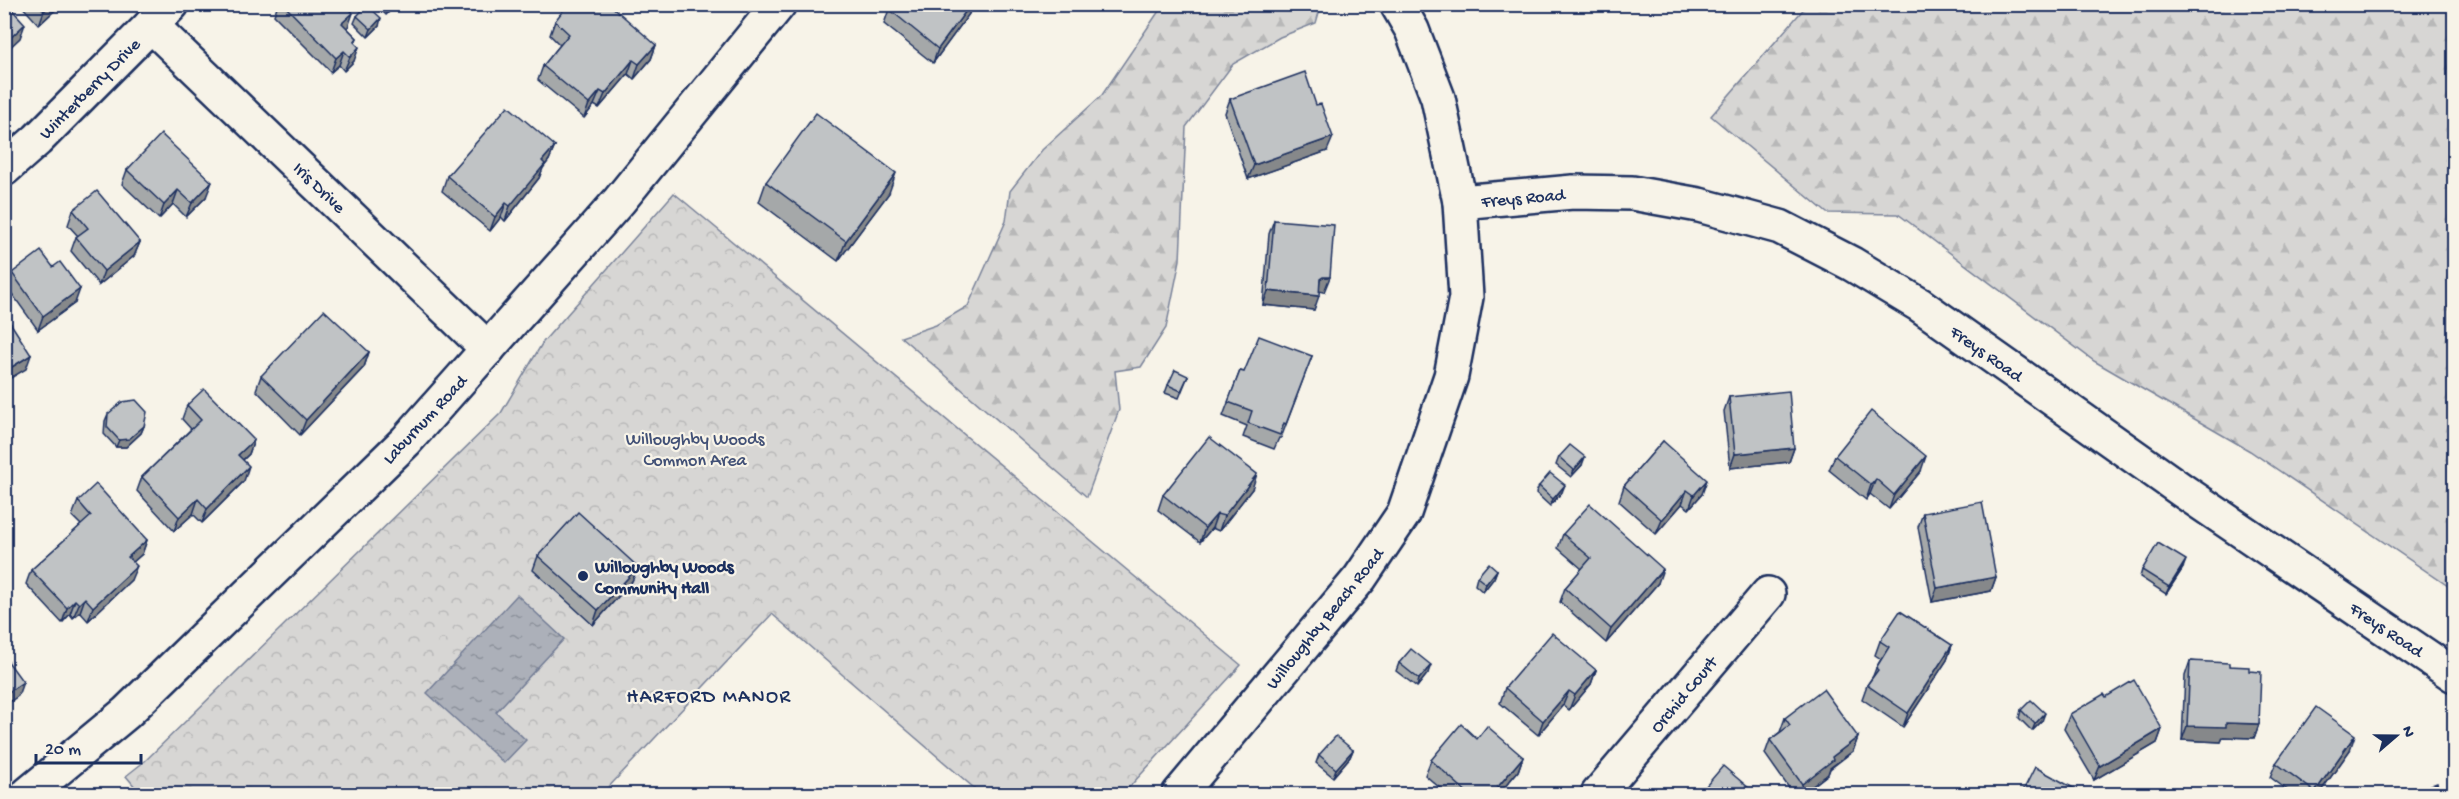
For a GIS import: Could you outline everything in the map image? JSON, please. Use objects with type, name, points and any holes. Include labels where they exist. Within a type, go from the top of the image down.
[{"type":"street","name":"Laburnum Road","points":[[28,795],[126,713],[406,441],[619,201],[779,4]]},
{"type":"street","name":"Willoughby Beach Road","points":[[1179,795],[1360,578],[1404,513],[1451,376],[1466,297],[1460,202],[1438,98],[1412,30],[1397,4]]},
{"type":"street","name":"Iris Drive","points":[[162,15],[488,349]]},
{"type":"street","name":"Winterberry Drive","points":[[4,169],[37,140],[162,15]]},
{"type":"street","name":"Freys Road","points":[[1460,202],[1573,192],[1632,193],[1699,204],[1780,227],[1852,264],[1920,305],[2183,491],[2454,675]]},
{"type":"street","name":"Orchid Court","points":[[1598,795],[1768,594]]},
{"type":"green space","points":[[1317,4],[1320,9],[1316,23],[1280,37],[1233,64],[1186,127],[1180,260],[1166,328],[1141,367],[1115,371],[1119,410],[1087,497],[901,337],[936,325],[968,306],[1006,221],[1010,191],[1042,150],[1102,95],[1163,5]]},
{"type":"green space","points":[[1808,4],[2454,5],[2454,590],[2250,451],[2094,361],[1898,214],[1827,213],[1711,116]]},
{"type":"green space","name":"Willoughby Woods Common Area","points":[[674,193],[1241,665],[1123,794],[981,794],[772,614],[602,794],[141,794],[126,776],[145,761],[501,413],[543,342]]},
{"type":"water","points":[[517,595],[564,639],[496,712],[526,740],[504,763],[427,693]]},
{"type":"building","points":[[4,4],[7,4],[25,24],[4,44]]},
{"type":"building","points":[[38,4],[51,4],[44,11]]},
{"type":"building","points":[[283,4],[345,4],[353,13],[342,23],[357,38],[354,42],[359,47],[350,57],[344,51],[336,58]]},
{"type":"building","points":[[568,4],[609,4],[656,45],[639,64],[633,60],[605,94],[600,91],[589,104],[543,66],[569,34],[555,21]]},
{"type":"building","points":[[893,4],[971,4],[938,49],[889,9]]},
{"type":"building","points":[[367,5],[381,18],[371,29],[357,16]]},
{"type":"building","points":[[1305,72],[1316,105],[1321,104],[1333,137],[1254,165],[1230,99]]},
{"type":"building","points":[[508,106],[555,146],[542,161],[545,164],[510,206],[506,203],[495,217],[447,176]]},
{"type":"building","points":[[816,113],[896,173],[846,241],[766,182]]},
{"type":"building","points":[[161,134],[212,182],[192,203],[178,190],[164,205],[127,170]]},
{"type":"building","points":[[97,191],[140,242],[104,271],[76,237],[88,228],[73,210]]},
{"type":"building","points":[[1274,220],[1334,225],[1330,277],[1320,279],[1319,296],[1268,291]]},
{"type":"building","points":[[41,251],[53,267],[60,262],[80,289],[43,316],[12,273]]},
{"type":"building","points":[[324,310],[369,352],[306,420],[261,376]]},
{"type":"building","points":[[4,313],[31,355],[7,370],[4,366]]},
{"type":"building","points":[[1259,336],[1312,356],[1280,435],[1248,423],[1252,411],[1228,402],[1240,371],[1244,372]]},
{"type":"building","points":[[1175,370],[1188,376],[1181,391],[1168,385]]},
{"type":"building","points":[[204,389],[254,440],[238,455],[249,466],[207,509],[198,499],[179,517],[142,477],[201,420],[187,405]]},
{"type":"building","points":[[1789,391],[1794,448],[1735,454],[1729,397]]},
{"type":"building","points":[[136,400],[147,412],[144,426],[129,439],[119,440],[107,427],[108,414],[122,402]]},
{"type":"building","points":[[1871,411],[1926,456],[1894,495],[1876,479],[1871,485],[1835,456]]},
{"type":"building","points":[[1209,437],[1257,474],[1224,516],[1217,514],[1205,528],[1163,495]]},
{"type":"building","points":[[1663,441],[1707,480],[1694,495],[1687,490],[1662,520],[1624,486]]},
{"type":"building","points":[[1570,445],[1585,457],[1574,470],[1559,457]]},
{"type":"building","points":[[1550,473],[1565,485],[1553,499],[1539,486]]},
{"type":"building","points":[[96,484],[147,540],[128,557],[137,566],[93,607],[85,598],[79,604],[75,600],[67,608],[31,570],[91,516],[78,501]]},
{"type":"building","points":[[1982,502],[1996,577],[1937,588],[1923,513]]},
{"type":"building","points":[[1590,504],[1663,569],[1611,629],[1565,588],[1591,558],[1563,534]]},
{"type":"building","name":"Willoughby Woods Community Hall","points":[[578,512],[638,567],[598,610],[538,556]]},
{"type":"building","points":[[2158,543],[2186,560],[2169,587],[2142,570]]},
{"type":"building","points":[[1489,563],[1497,570],[1486,584],[1477,577]]},
{"type":"building","points":[[1900,611],[1952,645],[1908,713],[1867,685],[1878,670],[1876,668],[1889,647],[1880,641]]},
{"type":"building","points":[[1552,633],[1596,670],[1575,695],[1569,691],[1543,721],[1505,688]]},
{"type":"building","points":[[1411,649],[1431,665],[1419,679],[1399,663]]},
{"type":"building","points":[[4,656],[23,682],[4,695]]},
{"type":"building","points":[[2190,661],[2229,663],[2229,666],[2249,667],[2249,671],[2261,672],[2259,724],[2226,723],[2226,727],[2187,726]]},
{"type":"building","points":[[2134,680],[2162,729],[2100,766],[2070,714],[2104,694],[2106,697]]},
{"type":"building","points":[[1823,689],[1858,737],[1802,784],[1770,740],[1790,725],[1785,718]]},
{"type":"building","points":[[2031,700],[2045,713],[2035,724],[2021,710]]},
{"type":"building","points":[[2316,707],[2355,735],[2315,792],[2276,763]]},
{"type":"building","points":[[1461,724],[1477,739],[1487,726],[1523,757],[1491,795],[1470,795],[1431,760]]},
{"type":"building","points":[[1336,736],[1353,750],[1336,769],[1319,755]]},
{"type":"building","points":[[1723,766],[1757,795],[1703,795],[1700,793]]},
{"type":"building","points":[[2035,767],[2086,795],[2021,795]]},
{"type":"building","points":[[2437,783],[2441,795],[2403,795]]},
{"type":"place","name":"Willoughby Woods Community Hall","points":[[583,576]]},
{"type":"district","name":"HARFORD MANOR","points":[[709,695]]}]
